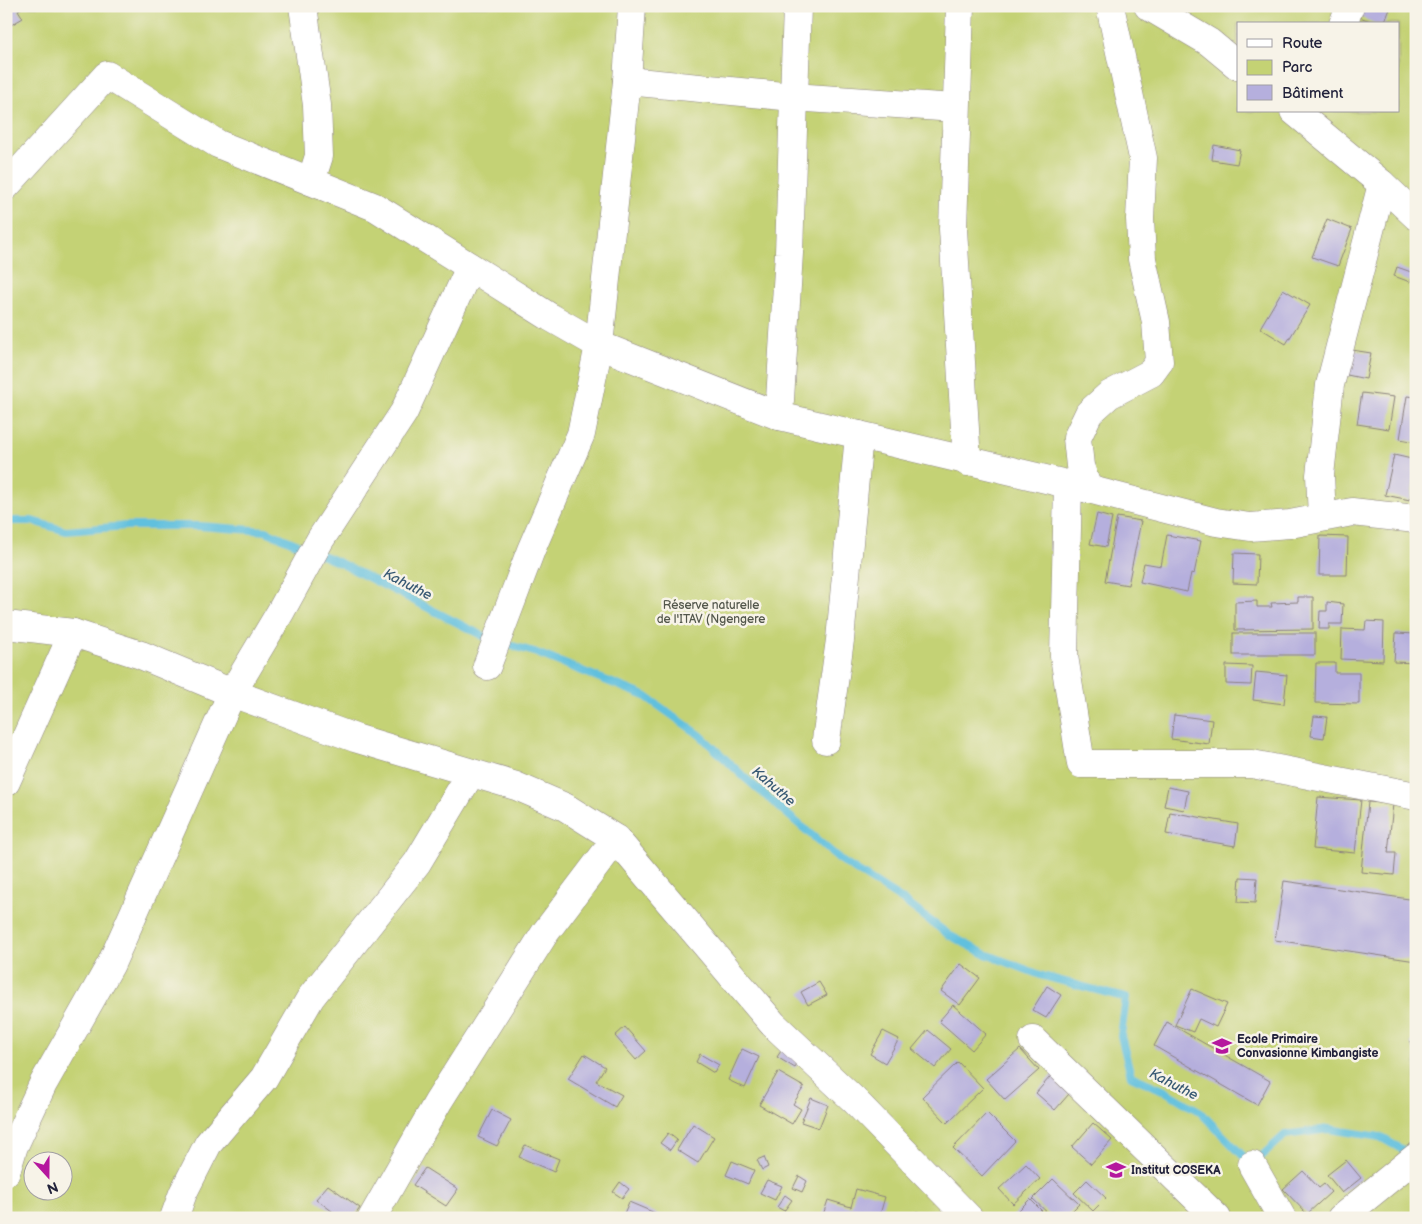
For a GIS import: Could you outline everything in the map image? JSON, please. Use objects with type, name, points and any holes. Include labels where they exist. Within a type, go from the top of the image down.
[{"type":"street","points":[[303,6],[317,105],[319,156],[311,181]]},
{"type":"street","points":[[487,666],[531,550],[581,434],[599,345],[627,81],[632,6]]},
{"type":"street","points":[[778,416],[789,254],[797,6]]},
{"type":"street","points":[[960,6],[955,108],[953,229],[967,462]]},
{"type":"street","points":[[1110,6],[1143,158],[1140,219],[1142,259],[1156,322],[1159,362],[1151,373],[1109,395],[1089,413],[1077,438],[1080,466],[1064,656],[1081,764],[1252,764],[1416,796]]},
{"type":"street","points":[[1148,6],[1209,42],[1237,65]]},
{"type":"street","points":[[1344,22],[1350,6]]},
{"type":"street","points":[[6,186],[107,75],[218,144],[375,207],[599,345],[778,416],[859,434],[1216,522],[1242,526],[1290,524],[1352,512],[1416,519]]},
{"type":"street","points":[[627,81],[793,97],[955,108]]},
{"type":"street","points":[[1306,116],[1416,216]]},
{"type":"street","points":[[1322,517],[1320,475],[1330,385],[1382,184]]},
{"type":"street","points":[[6,1172],[14,1146],[43,1084],[111,964],[232,693],[281,611],[320,540],[404,412],[470,267]]},
{"type":"street","points":[[826,740],[840,640],[859,434]]},
{"type":"street","points":[[6,625],[73,633],[141,655],[232,693],[355,738],[516,786],[565,807],[616,839],[773,1024],[854,1100],[969,1218]]},
{"type":"street","points":[[6,782],[73,633]]},
{"type":"street","points":[[174,1218],[183,1193],[208,1144],[264,1078],[311,997],[417,863],[471,773]]},
{"type":"street","points":[[372,1218],[438,1102],[539,942],[616,839]]},
{"type":"street","points":[[1033,1040],[1217,1218]]},
{"type":"street","points":[[1341,1218],[1406,1164]]},
{"type":"street","points":[[1252,1166],[1282,1218]]},
{"type":"green space","name":"Réserve naturelle de l'ITAV (Ngengere","points":[[6,6],[1416,6],[1416,1218],[6,1218]]},
{"type":"building","points":[[6,6],[25,6],[18,10],[23,18],[6,28]]},
{"type":"building","points":[[1359,6],[1384,6],[1390,9],[1385,22],[1372,22],[1355,15]]},
{"type":"building","points":[[1214,145],[1240,150],[1237,164],[1212,160]]},
{"type":"building","points":[[1327,219],[1352,229],[1338,266],[1312,257]]},
{"type":"building","points":[[1397,267],[1414,273],[1410,282],[1394,276]]},
{"type":"building","points":[[1283,289],[1310,305],[1286,344],[1260,328]]},
{"type":"building","points":[[1352,350],[1371,353],[1366,379],[1347,375]]},
{"type":"building","points":[[1362,393],[1394,397],[1389,429],[1357,424]]},
{"type":"building","points":[[1407,396],[1416,397],[1416,442],[1400,439]]},
{"type":"building","points":[[1394,455],[1416,460],[1416,473],[1410,500],[1385,495]]},
{"type":"building","points":[[1097,514],[1112,518],[1106,547],[1090,544]]},
{"type":"building","points":[[1117,517],[1141,521],[1128,585],[1105,581]]},
{"type":"building","points":[[1167,535],[1201,541],[1194,574],[1191,573],[1187,592],[1140,582],[1144,563],[1161,566]]},
{"type":"building","points":[[1320,536],[1348,537],[1347,575],[1319,575]]},
{"type":"building","points":[[1234,553],[1258,554],[1257,584],[1233,583]]},
{"type":"building","points":[[1298,597],[1313,597],[1313,629],[1235,630],[1235,602],[1257,601],[1257,607],[1272,607],[1271,603],[1298,602]]},
{"type":"building","points":[[1327,602],[1343,604],[1342,624],[1329,624],[1329,629],[1319,629],[1320,611],[1327,611]]},
{"type":"building","points":[[1366,621],[1384,622],[1383,661],[1341,659],[1342,629],[1365,630]]},
{"type":"building","points":[[1233,633],[1315,633],[1315,655],[1233,655]]},
{"type":"building","points":[[1396,633],[1416,634],[1416,663],[1394,662]]},
{"type":"building","points":[[1316,663],[1335,663],[1335,673],[1359,673],[1359,704],[1315,703]]},
{"type":"building","points":[[1226,665],[1252,666],[1251,685],[1226,684]]},
{"type":"building","points":[[1256,672],[1287,675],[1284,704],[1253,700]]},
{"type":"building","points":[[1174,715],[1212,720],[1209,744],[1171,739]]},
{"type":"building","points":[[1314,716],[1327,717],[1324,738],[1311,736]]},
{"type":"building","points":[[1168,787],[1188,791],[1184,810],[1164,806]]},
{"type":"building","points":[[1318,797],[1361,800],[1355,853],[1313,849]]},
{"type":"building","points":[[1368,802],[1393,804],[1388,853],[1396,853],[1394,875],[1361,872]]},
{"type":"building","points":[[1170,812],[1238,824],[1235,846],[1166,834]]},
{"type":"building","points":[[1240,877],[1257,878],[1255,903],[1238,902]]},
{"type":"building","points":[[1284,881],[1416,900],[1416,961],[1275,940]]},
{"type":"building","points":[[961,964],[980,978],[960,1005],[941,991]]},
{"type":"building","points":[[819,982],[827,995],[808,1005],[801,992]]},
{"type":"building","points":[[1047,986],[1061,995],[1046,1018],[1032,1010]]},
{"type":"building","points":[[1192,989],[1227,1004],[1216,1027],[1199,1019],[1193,1032],[1175,1025]]},
{"type":"building","points":[[953,1005],[986,1034],[972,1050],[939,1021]]},
{"type":"building","points":[[1167,1022],[1270,1081],[1257,1105],[1154,1046]]},
{"type":"building","points":[[625,1027],[646,1051],[636,1060],[615,1036]]},
{"type":"building","points":[[928,1030],[951,1049],[935,1068],[912,1049]]},
{"type":"building","points":[[883,1031],[899,1039],[885,1063],[870,1054]]},
{"type":"building","points":[[1416,1040],[1416,1055],[1410,1042]]},
{"type":"building","points":[[783,1048],[801,1059],[795,1068],[777,1057]]},
{"type":"building","points":[[742,1049],[759,1057],[745,1088],[728,1080]]},
{"type":"building","points":[[1020,1049],[1039,1070],[1005,1100],[986,1079]]},
{"type":"building","points":[[584,1054],[605,1067],[596,1081],[622,1095],[615,1107],[568,1079]]},
{"type":"building","points":[[700,1054],[719,1065],[714,1073],[696,1062]]},
{"type":"building","points":[[958,1062],[983,1088],[947,1123],[922,1097]]},
{"type":"building","points":[[1057,1069],[1076,1086],[1055,1110],[1036,1093]]},
{"type":"building","points":[[778,1072],[804,1087],[793,1104],[801,1109],[792,1124],[759,1105]]},
{"type":"building","points":[[811,1098],[828,1105],[819,1128],[801,1122]]},
{"type":"building","points":[[492,1110],[511,1120],[497,1146],[478,1137]]},
{"type":"building","points":[[987,1113],[1015,1141],[982,1176],[953,1148]]},
{"type":"building","points":[[1093,1123],[1112,1140],[1091,1164],[1072,1147]]},
{"type":"building","points":[[693,1124],[714,1137],[698,1163],[677,1150]]},
{"type":"building","points":[[668,1133],[677,1140],[670,1150],[660,1143]]},
{"type":"building","points":[[525,1145],[559,1159],[554,1172],[519,1157]]},
{"type":"building","points":[[764,1157],[768,1167],[762,1170],[757,1160]]},
{"type":"building","points":[[1346,1160],[1361,1178],[1342,1193],[1327,1175]]},
{"type":"building","points":[[732,1161],[754,1170],[748,1184],[726,1175]]},
{"type":"building","points":[[1026,1164],[1040,1179],[1013,1204],[999,1189]]},
{"type":"building","points":[[425,1168],[458,1189],[446,1206],[413,1185]]},
{"type":"building","points":[[1303,1171],[1319,1188],[1324,1184],[1331,1192],[1307,1214],[1283,1189]]},
{"type":"building","points":[[799,1176],[807,1181],[802,1192],[793,1188]]},
{"type":"building","points":[[1053,1179],[1079,1204],[1065,1218],[1053,1218],[1033,1199]]},
{"type":"building","points":[[767,1180],[782,1186],[775,1200],[760,1193]]},
{"type":"building","points":[[1087,1180],[1106,1198],[1093,1211],[1074,1193]]},
{"type":"building","points":[[620,1182],[629,1189],[622,1198],[613,1192]]},
{"type":"building","points":[[328,1185],[360,1208],[353,1218],[341,1218],[316,1199]]},
{"type":"building","points":[[856,1189],[885,1197],[879,1218],[834,1218],[823,1215],[828,1200],[851,1207]]},
{"type":"building","points":[[785,1195],[792,1200],[784,1211],[777,1207]]},
{"type":"building","points":[[1030,1199],[1042,1211],[1036,1218],[1011,1218]]},
{"type":"building","points":[[629,1202],[662,1216],[661,1218],[622,1218]]},
{"type":"building","points":[[917,1211],[925,1218],[912,1218]]},
{"type":"waterway","name":"Kahuthe","points":[[6,521],[32,521],[66,531],[126,526],[199,526],[266,531],[340,563],[491,640],[534,652],[645,696],[700,735],[744,777],[843,862],[904,901],[949,935],[983,953],[1043,976],[1126,998],[1121,1036],[1131,1076],[1165,1091],[1199,1111],[1252,1165],[1285,1135],[1329,1129],[1380,1137],[1412,1155]]},
{"type":"place","name":"Ecole Primaire Convasionne Kimbangiste","points":[[1222,1046]]},
{"type":"place","name":"Institut COSEKA","points":[[1116,1170]]}]
